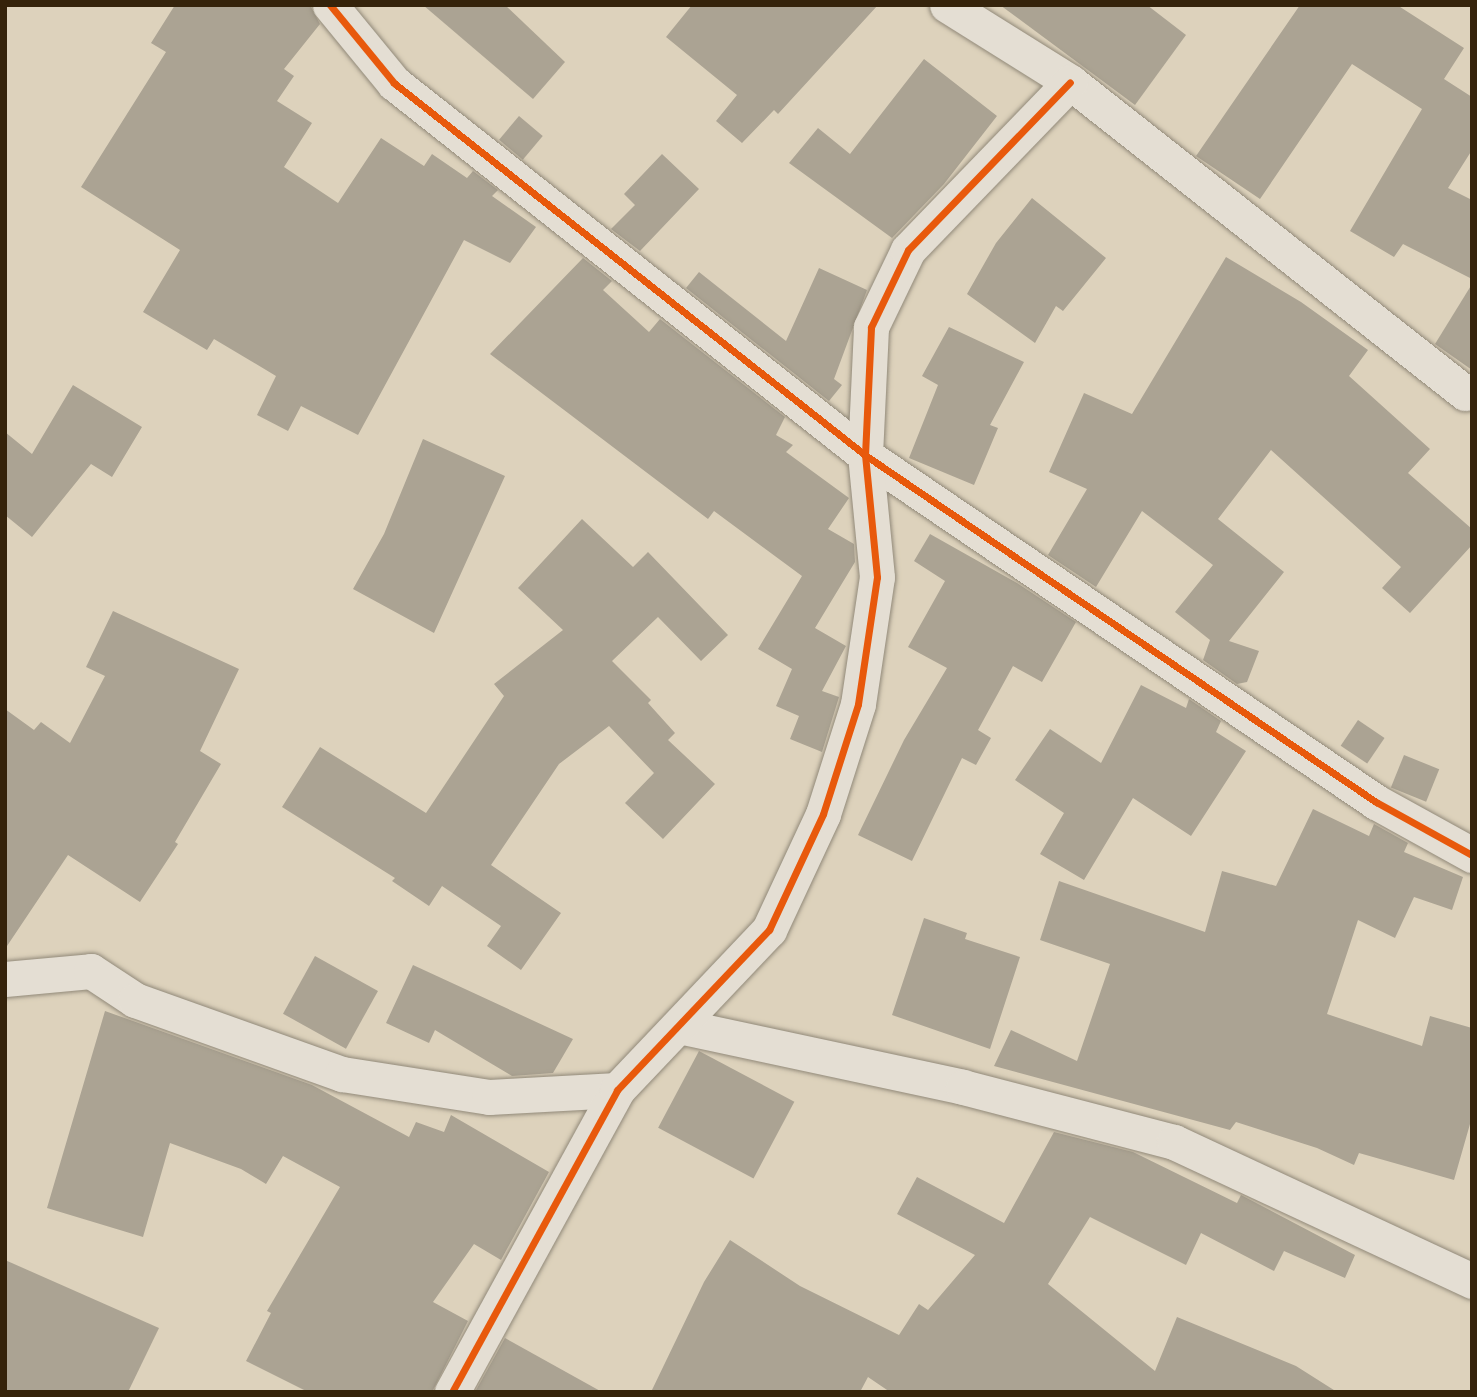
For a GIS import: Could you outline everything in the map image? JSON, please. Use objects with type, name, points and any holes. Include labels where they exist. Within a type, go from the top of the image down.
[{"type":"street","points":[[330,5],[394,83],[865,455],[1376,802],[1472,855]]},
{"type":"street","points":[[947,5],[1070,82],[1465,393]]},
{"type":"street","points":[[453,1392],[617,1090],[769,930],[831,789],[859,704],[877,577],[865,455],[872,327],[908,250],[1070,82]]},
{"type":"street","points":[[5,979],[91,971],[135,1000],[342,1074],[489,1097],[617,1090]]},
{"type":"street","points":[[679,1026],[963,1087],[1174,1143],[1472,1281]]},
{"type":"building","points":[[175,5],[310,5],[320,24],[284,69],[294,76],[277,101],[312,123],[284,167],[338,203],[381,138],[424,166],[432,154],[467,178],[473,171],[498,190],[492,196],[536,227],[510,263],[464,240],[358,435],[301,406],[288,431],[257,415],[276,376],[214,339],[207,350],[143,312],[180,250],[81,187],[166,52],[151,43]]},
{"type":"building","points":[[423,5],[505,5],[565,62],[533,99]]},
{"type":"building","points":[[692,5],[878,5],[778,114],[774,110],[742,143],[716,121],[737,95],[666,37]]},
{"type":"building","points":[[1000,5],[1147,5],[1186,35],[1135,105]]},
{"type":"building","points":[[1300,5],[1397,5],[1464,48],[1444,79],[1472,97],[1472,150],[1448,188],[1472,200],[1472,279],[1403,244],[1394,257],[1350,231],[1422,109],[1352,64],[1260,199],[1196,156]]},
{"type":"building","points":[[924,59],[997,116],[944,184],[892,238],[789,163],[818,128],[850,154]]},
{"type":"building","points":[[519,116],[543,136],[523,160],[499,140]]},
{"type":"building","points":[[662,154],[699,189],[640,251],[611,229],[635,205],[624,194]]},
{"type":"building","points":[[1032,198],[1106,258],[1063,311],[1056,306],[1035,343],[967,294],[996,243]]},
{"type":"building","points":[[1226,257],[1301,302],[1368,350],[1349,376],[1430,449],[1408,473],[1472,529],[1472,545],[1410,613],[1382,588],[1401,567],[1271,450],[1218,519],[1284,572],[1229,641],[1259,651],[1247,682],[1237,684],[1203,660],[1210,640],[1175,612],[1213,565],[1142,511],[1096,587],[1048,555],[1087,489],[1049,472],[1084,393],[1132,414]]},
{"type":"building","points":[[583,258],[612,281],[603,290],[649,332],[660,319],[785,417],[776,435],[793,445],[786,452],[849,498],[828,529],[854,544],[855,562],[815,628],[846,646],[822,691],[839,697],[822,752],[790,739],[799,716],[776,706],[792,669],[758,649],[802,576],[714,511],[708,519],[490,354]]},
{"type":"building","points":[[819,268],[867,290],[834,379],[842,385],[829,401],[686,288],[699,272],[786,341]]},
{"type":"building","points":[[1472,284],[1472,370],[1435,344]]},
{"type":"building","points":[[949,327],[1024,362],[990,425],[998,428],[974,485],[909,458],[938,385],[922,376]]},
{"type":"building","points":[[73,385],[142,427],[112,477],[91,464],[32,537],[5,515],[5,432],[32,454]]},
{"type":"building","points":[[423,439],[505,476],[434,633],[353,589],[384,534]]},
{"type":"building","points":[[582,519],[633,567],[648,552],[728,635],[701,661],[658,617],[612,661],[651,700],[648,703],[675,733],[668,740],[715,784],[663,839],[625,803],[654,773],[609,726],[559,764],[491,865],[561,913],[521,970],[487,946],[501,926],[442,886],[429,906],[392,881],[395,878],[282,807],[320,747],[426,813],[504,696],[494,684],[563,630],[518,588]]},
{"type":"building","points":[[930,534],[1017,583],[1076,622],[1042,682],[1013,666],[978,730],[991,738],[976,765],[962,758],[912,861],[858,835],[904,740],[947,668],[908,647],[945,581],[914,561]]},
{"type":"building","points":[[113,611],[239,669],[200,751],[221,764],[175,842],[178,844],[140,902],[68,855],[5,949],[5,709],[34,730],[41,722],[70,743],[105,676],[86,667]]},
{"type":"building","points":[[1141,685],[1186,708],[1189,699],[1221,721],[1216,732],[1246,751],[1191,836],[1133,798],[1084,880],[1040,854],[1064,813],[1015,780],[1050,729],[1101,763]]},
{"type":"building","points":[[1358,720],[1385,738],[1367,764],[1341,746]]},
{"type":"building","points":[[1404,755],[1439,769],[1426,802],[1391,787]]},
{"type":"building","points":[[1313,809],[1369,836],[1374,824],[1408,843],[1404,852],[1463,877],[1452,910],[1414,897],[1395,938],[1358,920],[1327,1014],[1422,1046],[1430,1016],[1472,1028],[1472,1117],[1454,1180],[1359,1153],[1354,1165],[1317,1148],[1236,1122],[1230,1130],[994,1066],[1011,1030],[1077,1061],[1110,964],[1040,940],[1059,881],[1205,932],[1222,871],[1276,886]]},
{"type":"building","points":[[924,918],[967,933],[965,939],[1020,957],[990,1049],[892,1015]]},
{"type":"building","points":[[315,956],[378,991],[346,1049],[283,1014]]},
{"type":"building","points":[[413,965],[573,1039],[553,1073],[512,1076],[435,1030],[429,1043],[386,1023]]},
{"type":"building","points":[[105,1011],[312,1085],[409,1137],[416,1122],[444,1132],[451,1115],[549,1172],[501,1260],[474,1244],[433,1302],[468,1321],[432,1392],[308,1392],[246,1361],[271,1313],[267,1311],[340,1187],[283,1156],[266,1184],[241,1169],[170,1143],[143,1237],[47,1208]]},
{"type":"building","points":[[699,1051],[794,1102],[754,1179],[658,1128]]},
{"type":"building","points":[[1054,1132],[1133,1152],[1237,1203],[1241,1195],[1355,1255],[1345,1278],[1284,1251],[1274,1271],[1201,1233],[1186,1265],[1090,1217],[1048,1284],[1155,1371],[1177,1317],[1296,1366],[1337,1392],[890,1392],[868,1377],[860,1392],[651,1392],[704,1282],[730,1240],[800,1286],[899,1335],[919,1304],[928,1310],[975,1255],[897,1214],[917,1177],[1004,1223]]},
{"type":"building","points":[[5,1260],[159,1328],[128,1392],[5,1392]]},
{"type":"building","points":[[505,1338],[602,1392],[475,1392]]},
{"type":"cycle path","points":[[330,5],[394,83],[865,455],[1376,802],[1472,855]]},
{"type":"cycle path","points":[[452,1392],[617,1090],[769,930],[823,814],[858,704],[877,577],[865,455],[871,327],[908,250],[1070,82]]}]
